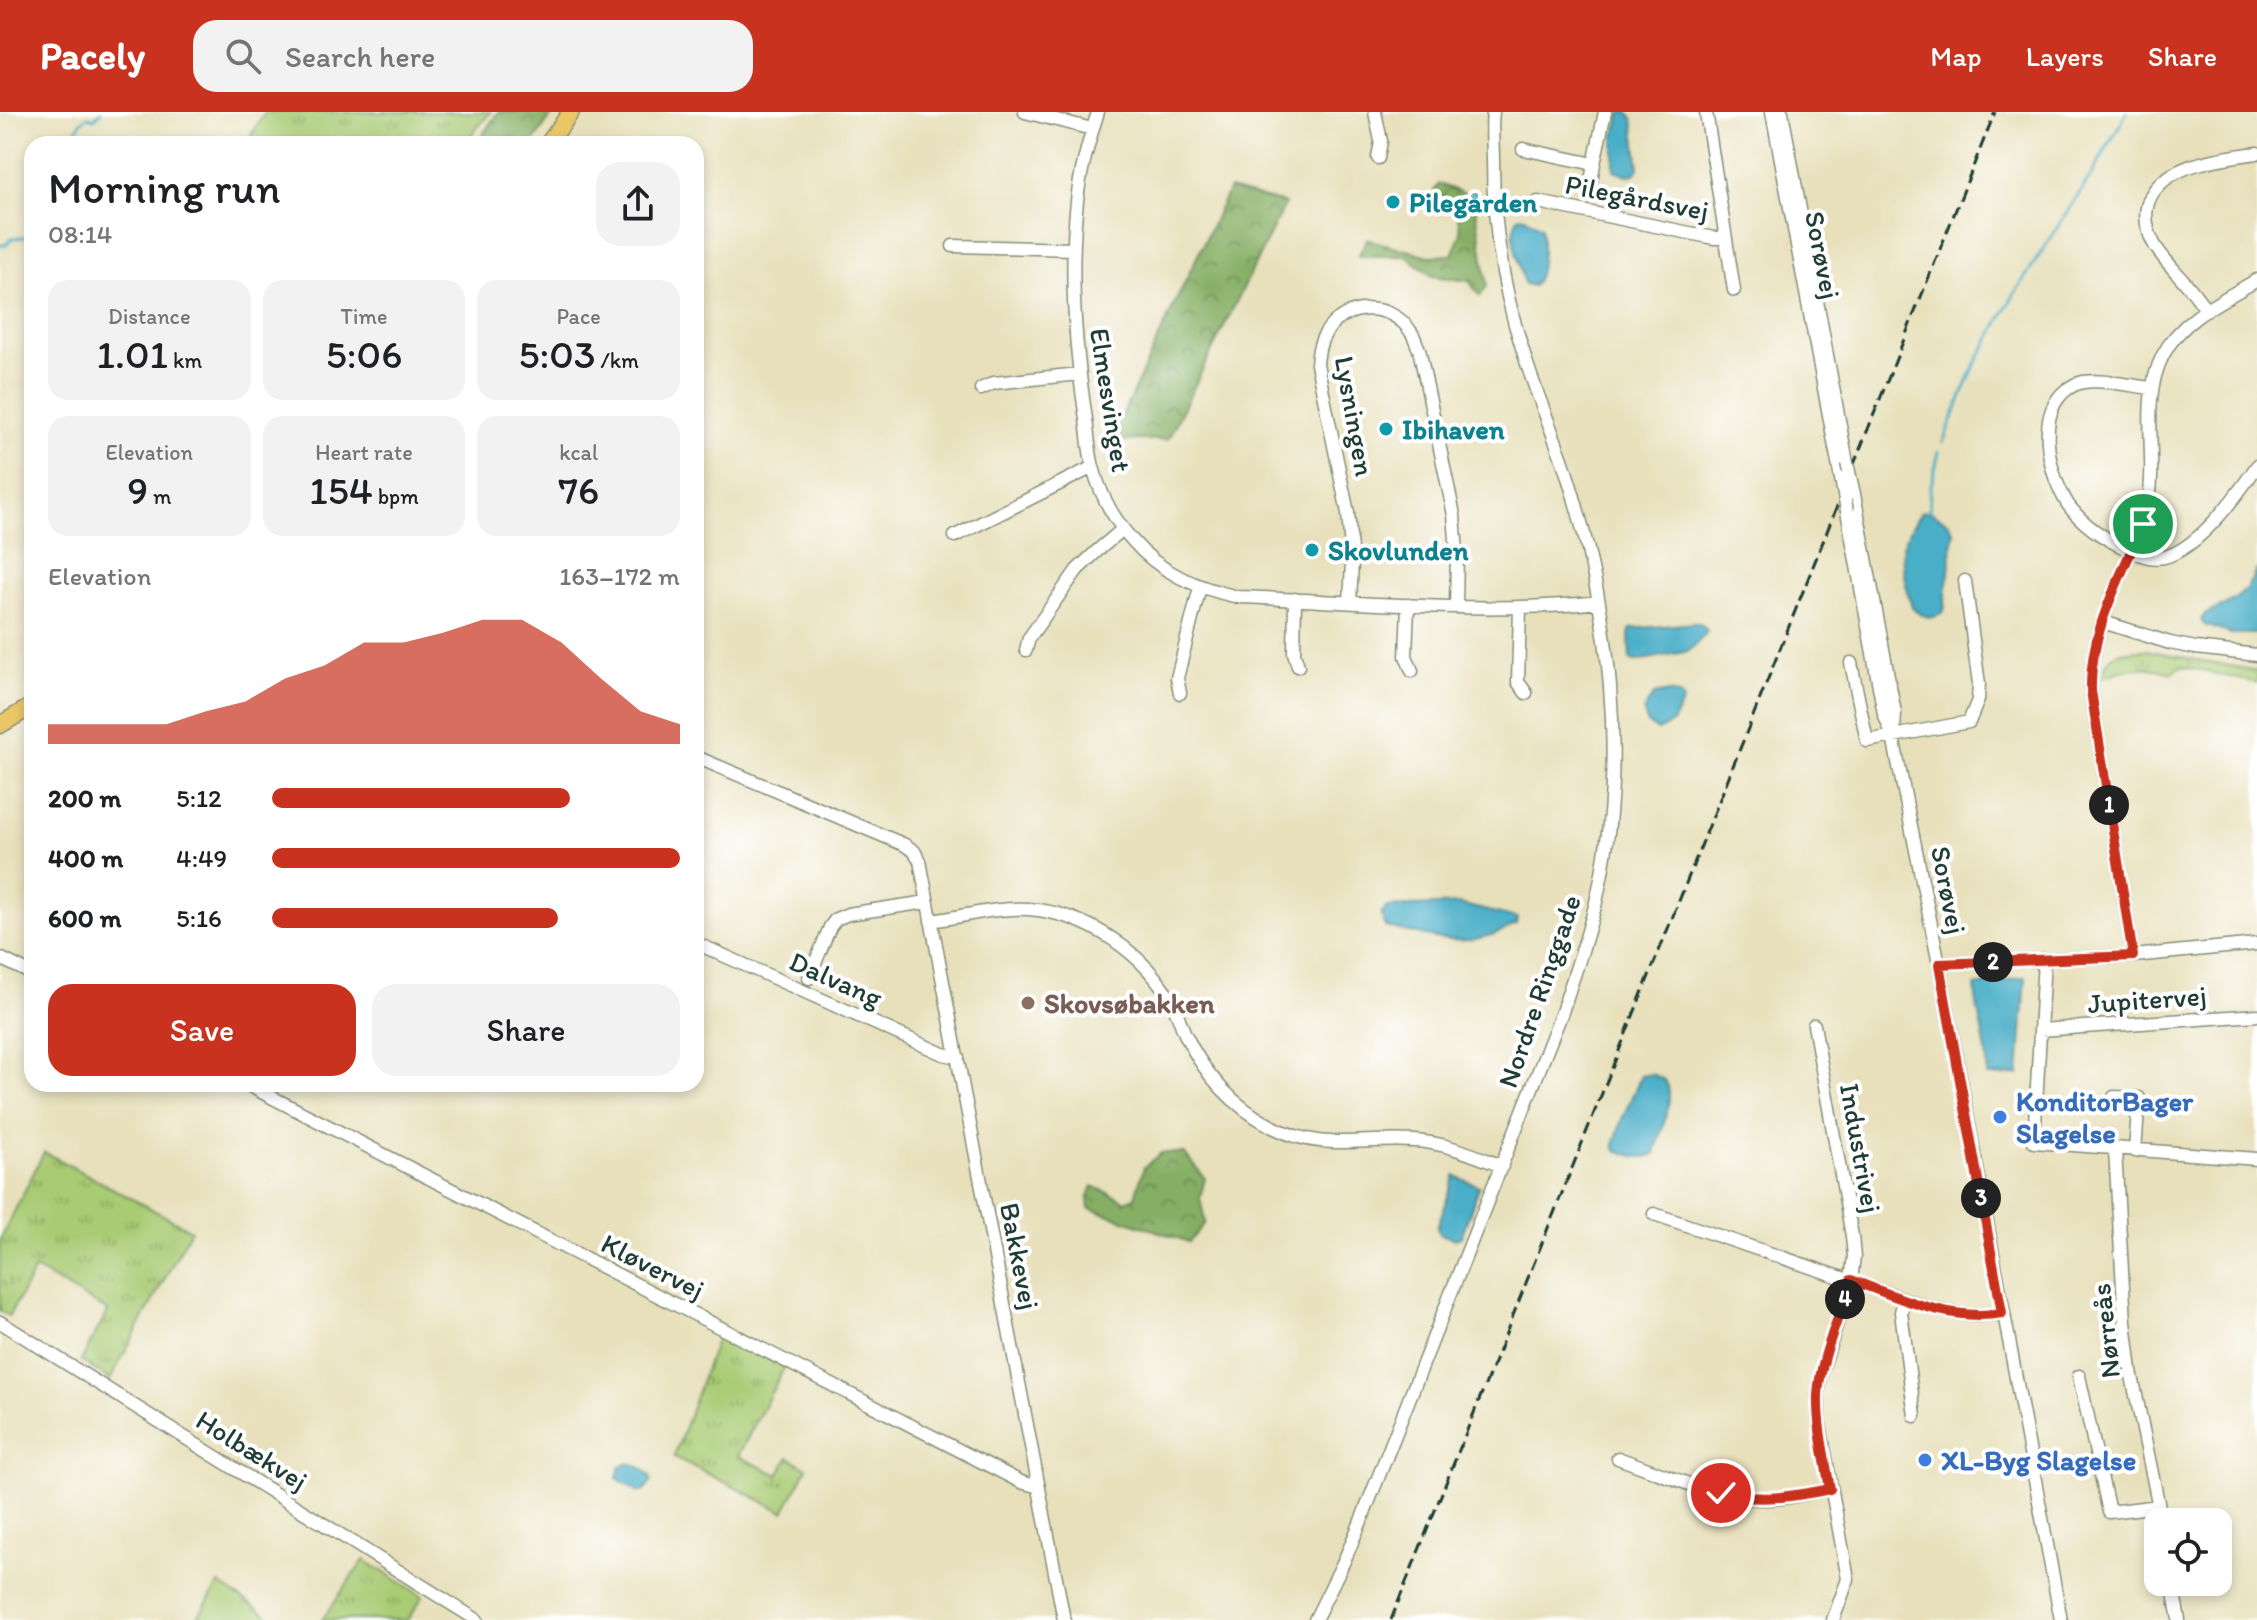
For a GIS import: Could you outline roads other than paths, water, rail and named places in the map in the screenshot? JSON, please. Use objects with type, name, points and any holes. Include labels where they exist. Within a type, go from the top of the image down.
[{"type":"main road","points":[[554,136],[571,112]]},
{"type":"main road","points":[[0,725],[24,711]]},
{"type":"street","points":[[1025,112],[1092,129]]},
{"type":"street","name":"Elmesvinget","points":[[1098,112],[1077,199],[1074,249],[1079,374],[1093,467],[1104,498],[1134,543],[1157,564],[1185,581],[1238,597],[1456,607],[1560,606],[1599,602]]},
{"type":"street","points":[[1375,112],[1381,141],[1378,158]]},
{"type":"street","name":"Nordre Ringgade","points":[[1315,1620],[1355,1535],[1562,1012],[1584,948],[1606,843],[1613,778],[1613,737],[1599,602],[1569,482],[1523,352],[1508,299],[1498,247],[1493,181],[1493,112]]},
{"type":"street","points":[[1591,181],[1605,112]]},
{"type":"street","name":"Pilegårdsvej","points":[[1706,112],[1734,290]]},
{"type":"street","name":"Sorøvej","points":[[1772,112],[1884,714],[1893,737],[1939,964],[2061,1620]]},
{"type":"street","name":"Sorøvej","points":[[1782,112],[1895,713],[1893,737]]},
{"type":"street","points":[[1523,149],[1594,164]]},
{"type":"street","points":[[2206,311],[2197,294],[2160,252],[2149,234],[2146,216],[2148,202],[2155,189],[2189,167],[2215,159],[2257,153]]},
{"type":"street","name":"Pilegårdsvej","points":[[1538,202],[1726,238]]},
{"type":"street","points":[[953,246],[1074,249]]},
{"type":"street","points":[[2133,956],[2091,691],[2093,652],[2143,524],[2150,491],[2152,388],[2163,355],[2185,327],[2257,280]]},
{"type":"street","name":"Lysningen","points":[[1350,602],[1352,562],[1348,513],[1317,364],[1318,350],[1334,322],[1357,309],[1372,309],[1400,320],[1411,331],[1419,349],[1454,515],[1456,607]]},
{"type":"street","points":[[981,389],[994,383],[1079,374]]},
{"type":"street","points":[[2152,388],[2104,382],[2081,383],[2064,391],[2057,400],[2049,423],[2052,471],[2070,507],[2087,526],[2109,541],[2156,559],[2178,552],[2200,536],[2257,466]]},
{"type":"street","points":[[955,536],[1093,467]]},
{"type":"street","points":[[1026,650],[1029,638],[1077,570],[1123,529]]},
{"type":"street","points":[[1851,663],[1867,741],[1969,722],[1978,700],[1979,684],[1965,581]]},
{"type":"street","points":[[1180,693],[1177,678],[1200,587]]},
{"type":"street","points":[[1295,599],[1294,653],[1298,666]]},
{"type":"street","points":[[1408,605],[1406,656],[1412,671]]},
{"type":"street","points":[[1520,607],[1518,682],[1526,693]]},
{"type":"street","points":[[2103,622],[2170,643],[2257,655]]},
{"type":"street","name":"Bakkevej","points":[[704,760],[905,845],[914,851],[920,861],[1064,1620]]},
{"type":"street","points":[[809,978],[836,919],[848,914],[927,902]]},
{"type":"street","points":[[931,921],[1027,909],[1066,917],[1125,947],[1151,972],[1174,1006],[1200,1061],[1215,1081],[1251,1115],[1276,1128],[1329,1143],[1413,1141],[1458,1150],[1502,1166]]},
{"type":"street","points":[[1939,964],[2133,956],[2257,944]]},
{"type":"street","name":"Dalvang","points":[[704,947],[943,1054],[958,1057]]},
{"type":"street","points":[[0,958],[24,970]]},
{"type":"street","points":[[2044,959],[2034,1142],[2257,1159]]},
{"type":"street","name":"Jupitervej","points":[[2040,1030],[2257,1015]]},
{"type":"street","name":"Industrivej","points":[[1814,1025],[1854,1257],[1851,1280],[1822,1370],[1818,1394],[1830,1489],[1848,1579],[1833,1620]]},
{"type":"street","name":"Kløvervej","points":[[262,1092],[1021,1482],[1039,1487]]},
{"type":"street","points":[[2114,1097],[2139,1098],[2135,1151]]},
{"type":"street","name":"Nørreås","points":[[2079,1376],[2109,1512],[2159,1506],[2131,1371],[2125,1322],[2115,1150]]},
{"type":"street","points":[[1654,1214],[1931,1308],[1975,1316],[2002,1313]]},
{"type":"street","points":[[1904,1299],[1901,1312],[1915,1416]]},
{"type":"street","name":"Holbækvej","points":[[0,1322],[477,1620]]},
{"type":"street","points":[[1618,1458],[1742,1498],[1785,1498],[1830,1489]]},
{"type":"street","points":[[2175,1596],[2179,1620]]},
{"type":"water","points":[[1625,112],[1633,118],[1639,168],[1635,174],[1626,175],[1614,170],[1614,137],[1621,114]]},
{"type":"water","points":[[1519,216],[1541,227],[1540,266],[1533,286],[1524,284],[1515,249],[1514,231]]},
{"type":"water","points":[[1929,511],[1949,523],[1954,532],[1944,610],[1936,617],[1912,608],[1903,565],[1903,548],[1910,530],[1921,512]]},
{"type":"water","points":[[2257,569],[2257,634],[2231,634],[2204,625],[2201,620],[2204,615],[2242,593]]},
{"type":"water","points":[[1695,623],[1707,631],[1689,651],[1630,660],[1631,629]]},
{"type":"water","points":[[1669,692],[1681,696],[1683,701],[1672,723],[1658,731],[1648,724],[1643,711],[1654,695]]},
{"type":"water","points":[[1459,904],[1517,918],[1516,924],[1482,938],[1452,940],[1386,927],[1381,915],[1387,907]]},
{"type":"water","points":[[2026,977],[2019,1075],[1987,1076],[1975,986]]},
{"type":"water","points":[[1652,1074],[1664,1080],[1669,1094],[1655,1153],[1641,1157],[1616,1150],[1614,1145],[1622,1119],[1641,1076]]},
{"type":"water","points":[[1455,1176],[1479,1186],[1461,1237],[1455,1239],[1440,1234],[1437,1228]]},
{"type":"water","points":[[629,1463],[650,1476],[651,1482],[644,1492],[617,1478],[620,1466]]},
{"type":"waterway","points":[[75,136],[82,122],[88,117],[94,119],[101,112]]},
{"type":"waterway","points":[[1943,442],[1974,367],[2015,293],[2092,174],[2127,112]]},
{"type":"waterway","points":[[0,245],[6,245],[12,238],[24,237]]},
{"type":"waterway","points":[[1929,511],[1930,489],[1939,452]]},
{"type":"railway","points":[[1391,1620],[1995,112]]},
{"type":"place","name":"Pilegården","points":[[1393,202]]},
{"type":"place","name":"Ibihaven","points":[[1386,429]]},
{"type":"place","name":"Skovlunden","points":[[1312,550]]},
{"type":"place","name":"Skovsøbakken","points":[[1028,1003]]},
{"type":"place","name":"KonditorBager Slagelse","points":[[2000,1117]]},
{"type":"place","name":"XL-Byg Slagelse","points":[[1925,1460]]}]
